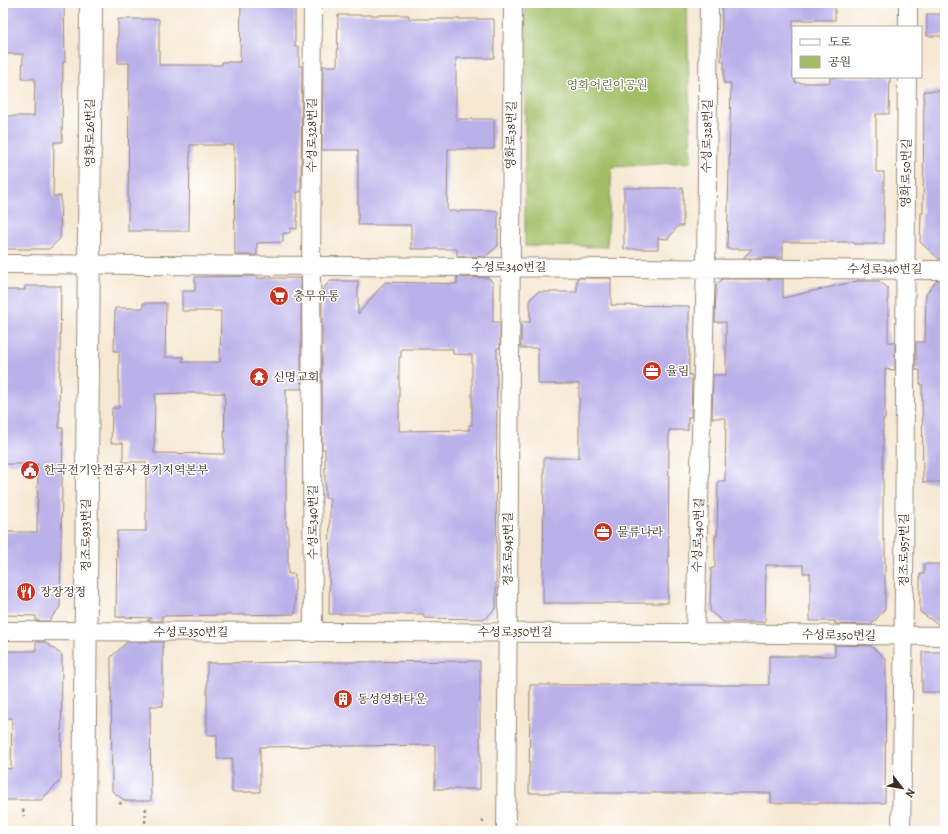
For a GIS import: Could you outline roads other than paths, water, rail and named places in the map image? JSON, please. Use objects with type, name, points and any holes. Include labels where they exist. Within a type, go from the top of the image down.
[{"type":"street","name":"영화로26번길","points":[[89,264],[91,3]]},
{"type":"street","name":"수성로328번길","points":[[311,266],[313,3]]},
{"type":"street","name":"영화로38번길","points":[[510,267],[513,3]]},
{"type":"street","name":"수성로328번길","points":[[706,268],[709,3]]},
{"type":"street","points":[[908,3],[908,26]]},
{"type":"street","name":"영화로50번길","points":[[904,269],[907,78]]},
{"type":"street","name":"수성로340번길","points":[[3,264],[945,270]]},
{"type":"street","name":"정조로933번길","points":[[84,831],[89,264]]},
{"type":"street","name":"수성로340번길","points":[[311,266],[313,633]]},
{"type":"street","name":"정조로945번길","points":[[506,831],[510,267]]},
{"type":"street","name":"수성로340번길","points":[[695,633],[706,268]]},
{"type":"street","name":"정조로957번길","points":[[901,831],[904,636],[904,269]]},
{"type":"street","name":"수성로350번길","points":[[3,631],[313,633],[507,632],[945,636]]},
{"type":"place","name":"충무유통","points":[[279,296]]},
{"type":"place","name":"율림","points":[[652,371]]},
{"type":"place","name":"신명교회","points":[[259,377]]},
{"type":"place","name":"한국전기안전공사 경기지역본부","points":[[30,470]]},
{"type":"place","name":"물류나라","points":[[603,532]]},
{"type":"place","name":"장장정정","points":[[26,592]]},
{"type":"place","name":"동성영화타운","points":[[343,699]]},
{"type":"park label","name":"영화어린이공원","points":[[607,85]]}]
